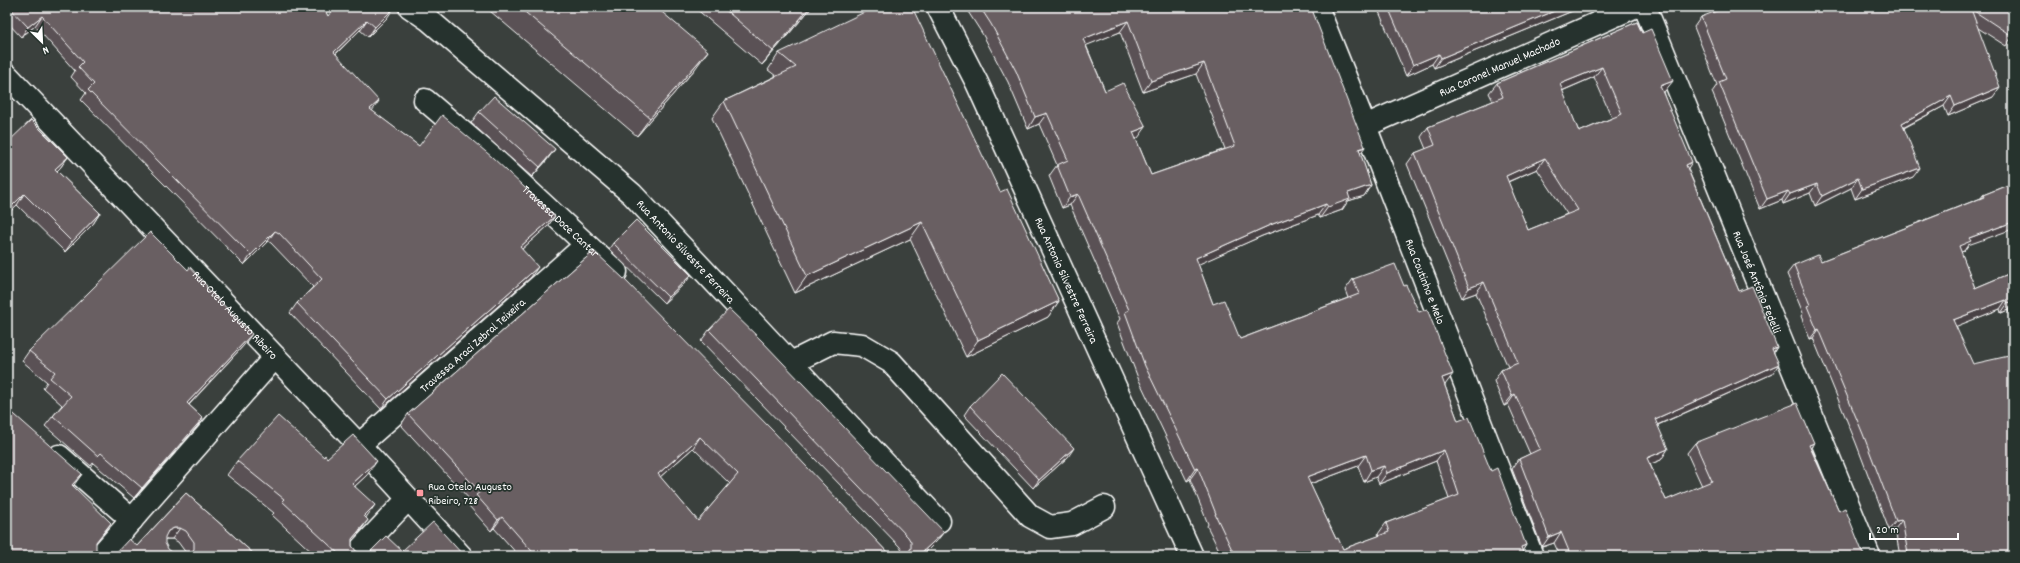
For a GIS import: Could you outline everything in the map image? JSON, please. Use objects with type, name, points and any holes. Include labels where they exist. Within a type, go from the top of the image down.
[{"type":"street","name":"Rua Antonio Silvestre Ferreira","points":[[410,7],[429,20],[632,194],[939,521]]},
{"type":"street","name":"Rua Antonio Silvestre Ferreira","points":[[938,7],[977,83],[1192,556]]},
{"type":"street","name":"Rua Coutinho e Melo","points":[[1317,7],[1365,126],[1532,556]]},
{"type":"street","name":"Rua Coronel Manuel Machado","points":[[1365,126],[1634,7]]},
{"type":"street","name":"Rua José Antônio Fedelli","points":[[1645,7],[1869,556]]},
{"type":"street","name":"Rua Otelo Augusto Ribeiro","points":[[7,75],[275,356],[461,556]]},
{"type":"street","name":"Travessa Doce Cantar","points":[[425,100],[493,158],[630,286]]},
{"type":"street","name":"Travessa Araci Zebral Teixeira","points":[[359,445],[586,245]]},
{"type":"street","points":[[791,363],[833,342],[862,345],[891,362],[1030,516],[1050,527],[1072,524],[1104,507]]},
{"type":"street","points":[[100,556],[275,356]]},
{"type":"street","points":[[43,440],[132,520]]},
{"type":"street","points":[[354,556],[408,499]]},
{"type":"building","points":[[9,7],[323,7],[328,16],[335,7],[393,7],[394,8],[375,27],[367,20],[334,52],[379,101],[370,109],[419,146],[442,115],[492,157],[555,216],[520,247],[538,267],[388,399],[297,303],[322,279],[279,233],[275,231],[251,255],[88,90],[94,84],[78,67],[83,62],[42,16],[28,27]]},
{"type":"building","points":[[519,7],[656,7],[708,51],[650,118]]},
{"type":"building","points":[[722,7],[810,7],[773,51]]},
{"type":"building","points":[[875,7],[912,7],[1000,192],[1007,189],[1059,301],[978,340],[922,222],[807,276],[724,101],[796,67],[779,53]]},
{"type":"building","points":[[980,7],[1311,7],[1365,147],[1359,149],[1371,185],[1348,193],[1350,199],[1328,207],[1326,204],[1270,225],[1196,258],[1213,304],[1224,300],[1240,339],[1359,294],[1353,279],[1395,264],[1404,286],[1406,285],[1419,312],[1427,309],[1453,374],[1442,378],[1458,421],[1469,417],[1491,471],[1497,468],[1526,545],[1521,547],[1524,556],[1235,556],[1215,514],[1198,468],[1195,469],[1145,366],[1125,312],[1129,310],[1078,194],[1070,197],[1057,165],[1068,160],[1047,113],[1035,117],[1016,71],[991,24]],"holes":[[[1128,21],[1151,81],[1204,63],[1235,146],[1151,175],[1133,132],[1146,127],[1123,83],[1105,91],[1083,39]],[[1444,450],[1459,495],[1386,523],[1389,532],[1343,549],[1338,538],[1336,539],[1307,477],[1366,455],[1371,470],[1384,466],[1387,473]]]},
{"type":"building","points":[[1388,7],[1564,7],[1441,58],[1439,54],[1413,65]]},
{"type":"building","points":[[1727,7],[2013,7],[2013,35],[2012,36],[1971,9],[2000,87],[1955,106],[1951,96],[1902,123],[1920,168],[1862,189],[1858,178],[1822,196],[1817,184],[1790,194],[1788,191],[1767,199],[1719,82],[1726,79],[1701,17]]},
{"type":"building","points":[[1637,22],[1642,33],[1651,29],[1673,81],[1660,86],[1692,162],[1686,165],[1739,291],[1752,286],[1777,347],[1772,349],[1779,364],[1655,419],[1668,449],[1647,458],[1666,500],[1712,481],[1695,443],[1797,403],[1814,443],[1809,445],[1839,511],[1845,508],[1864,556],[1571,556],[1561,532],[1549,537],[1519,459],[1540,449],[1515,394],[1512,396],[1501,370],[1518,363],[1484,282],[1469,288],[1415,153],[1435,145],[1428,127],[1503,97],[1497,83]],"holes":[[[1602,67],[1622,114],[1579,132],[1560,84]],[[1545,158],[1578,210],[1528,230],[1506,176]]]},
{"type":"building","points":[[494,96],[555,149],[540,167],[479,112]]},
{"type":"building","points":[[31,120],[68,157],[55,169],[100,213],[72,242],[24,194],[13,205],[7,199],[7,143]]},
{"type":"building","points":[[2013,183],[2013,222],[1969,238],[1971,241],[1959,246],[1975,288],[2013,272],[2013,301],[2008,303],[2006,300],[1953,320],[1973,364],[2013,355],[2013,556],[1909,556],[1902,520],[1896,521],[1863,434],[1819,329],[1817,330],[1807,306],[1810,305],[1794,265],[1818,255],[1821,261],[1984,197],[1983,195]]},
{"type":"building","points":[[636,220],[691,275],[668,297],[613,243]]},
{"type":"building","points":[[150,232],[188,270],[190,267],[207,286],[206,287],[252,334],[187,403],[203,418],[142,488],[101,453],[98,456],[53,416],[71,396],[50,378],[55,372],[29,351]]},
{"type":"building","points":[[594,251],[623,278],[773,431],[889,554],[893,556],[536,556],[502,517],[498,520],[476,495],[480,492],[408,414]],"holes":[[[700,437],[738,474],[698,521],[658,474]]]},
{"type":"building","points":[[729,309],[762,341],[944,532],[918,556],[904,556],[907,555],[911,548],[911,542],[908,537],[709,330]]},
{"type":"building","points":[[1002,373],[1074,448],[1039,480],[970,406]]},
{"type":"building","points":[[7,408],[82,474],[72,485],[111,523],[96,542],[96,549],[100,555],[103,556],[7,556]]},
{"type":"building","points":[[278,416],[324,457],[325,455],[327,458],[353,435],[377,461],[352,484],[375,505],[364,516],[368,520],[352,539],[352,546],[356,551],[361,554],[368,554],[386,536],[402,551],[433,522],[464,556],[341,556],[282,501],[284,499],[237,461]]},
{"type":"building","points":[[186,493],[256,556],[187,556],[194,549],[194,542],[186,531],[180,528],[174,528],[168,531],[165,537],[165,543],[168,549],[177,556],[113,556],[129,539],[137,546]]},
{"type":"place","name":"Rua Otelo Augusto Ribeiro, 728","points":[[420,493]]}]
